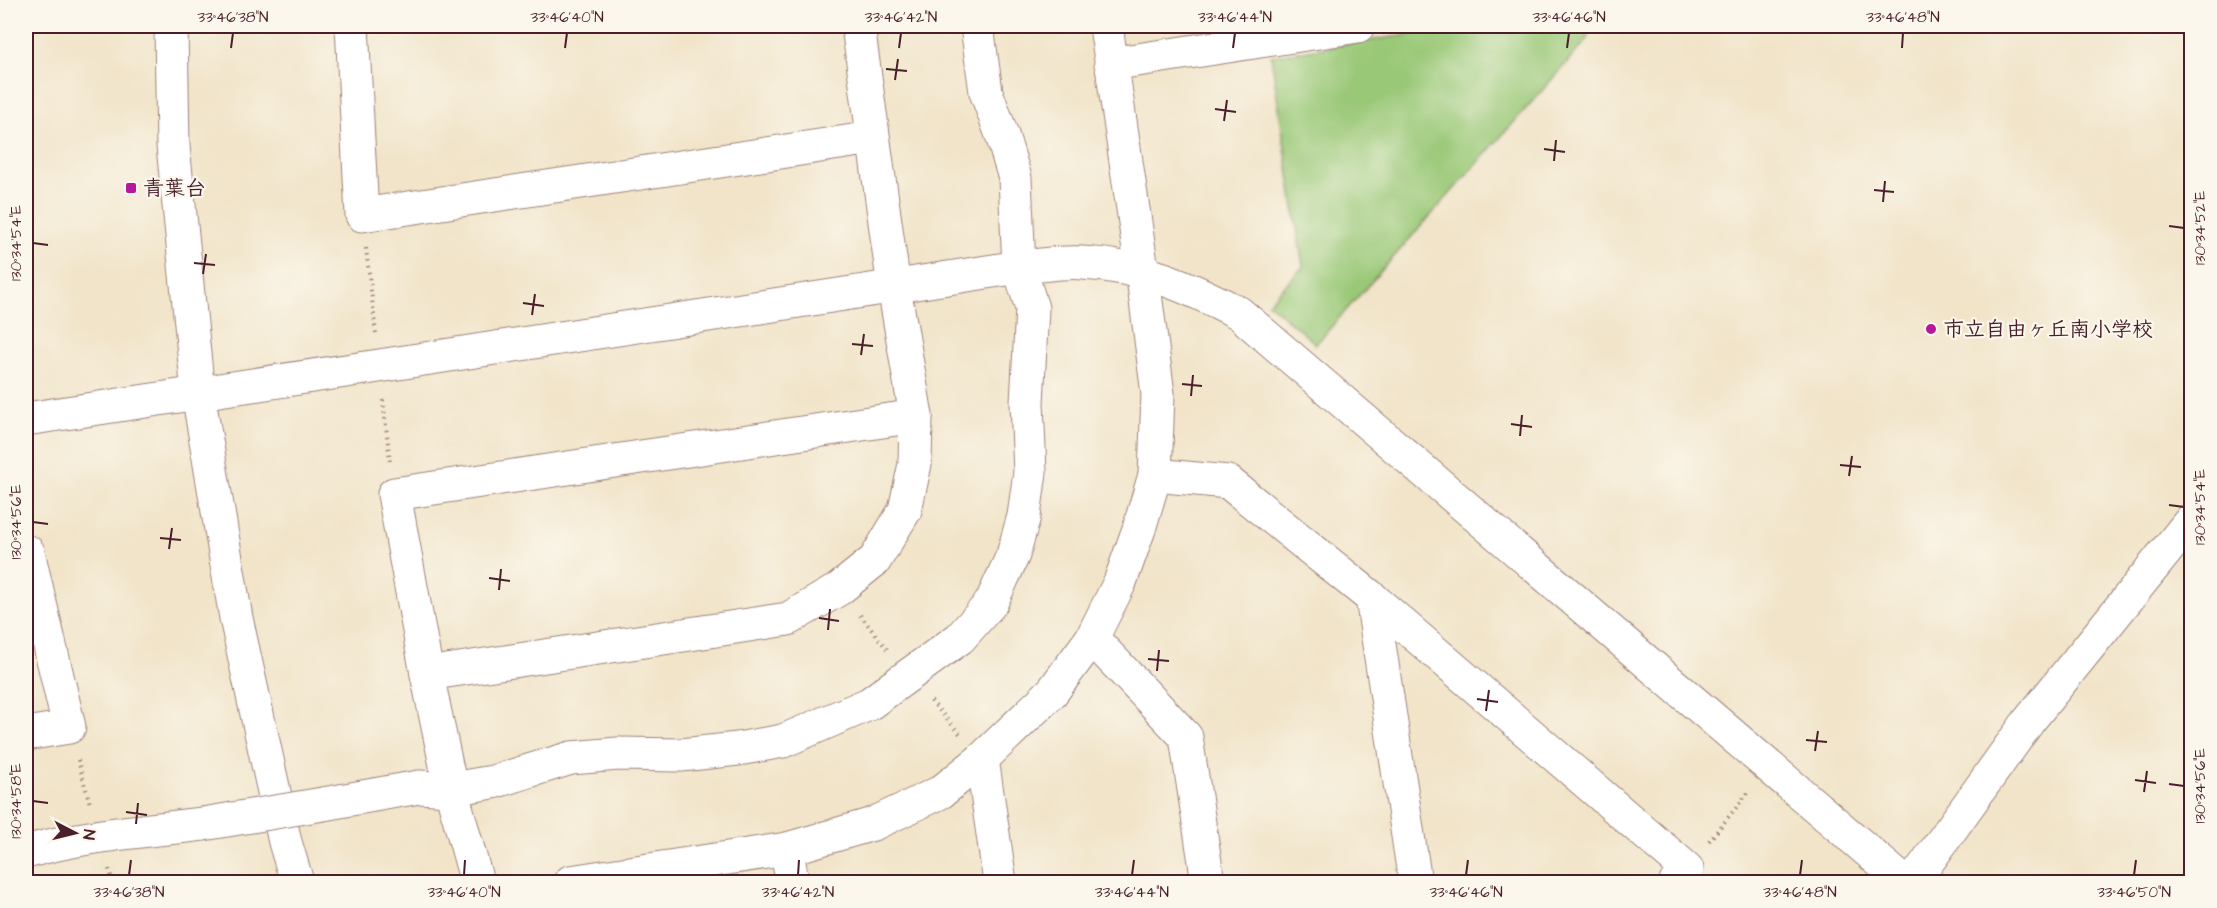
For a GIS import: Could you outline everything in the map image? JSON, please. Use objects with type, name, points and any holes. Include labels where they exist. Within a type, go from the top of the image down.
[{"type":"street","points":[[171,26],[173,146],[198,393],[236,618],[285,842],[297,882]]},
{"type":"street","points":[[352,26],[362,215],[873,138]]},
{"type":"street","points":[[427,674],[788,619],[839,589],[874,560],[905,510],[915,464],[916,416],[894,287],[858,26]]},
{"type":"street","points":[[26,852],[51,844],[99,836],[203,824],[418,787],[451,789],[493,782],[571,758],[618,754],[681,755],[738,749],[783,741],[869,704],[960,638],[991,603],[1013,555],[1024,516],[1030,472],[1027,403],[1032,308],[1019,267],[1015,178],[986,92],[976,26]]},
{"type":"street","points":[[570,882],[787,849],[873,824],[941,792],[982,759],[1052,692],[1092,638],[1120,582],[1140,529],[1155,475],[1158,394],[1106,26]]},
{"type":"street","points":[[1111,64],[1312,29],[1358,26]]},
{"type":"street","points":[[26,419],[1019,267],[1082,262],[1142,270],[1195,290],[1239,313],[1904,882]]},
{"type":"street","points":[[477,882],[451,789],[394,494],[916,416]]},
{"type":"street","points":[[1155,475],[1228,482],[1372,598],[1681,876]]},
{"type":"street","points":[[1913,882],[2028,722],[2192,519]]},
{"type":"street","points":[[26,553],[69,727],[26,734]]},
{"type":"street","points":[[1372,598],[1415,882]]},
{"type":"street","points":[[1092,638],[1186,737],[1208,882]]},
{"type":"street","points":[[982,759],[1000,882]]},
{"type":"street","points":[[787,849],[792,882]]},
{"type":"path","points":[[1681,876],[1769,767]]},
{"type":"green space","points":[[1463,26],[1586,26],[1588,39],[1316,344],[1268,303],[1303,267],[1271,56]]},
{"type":"place","name":"青葉台","points":[[131,188]]},
{"type":"place","name":"市立自由ヶ丘南小学校","points":[[1931,329]]}]
